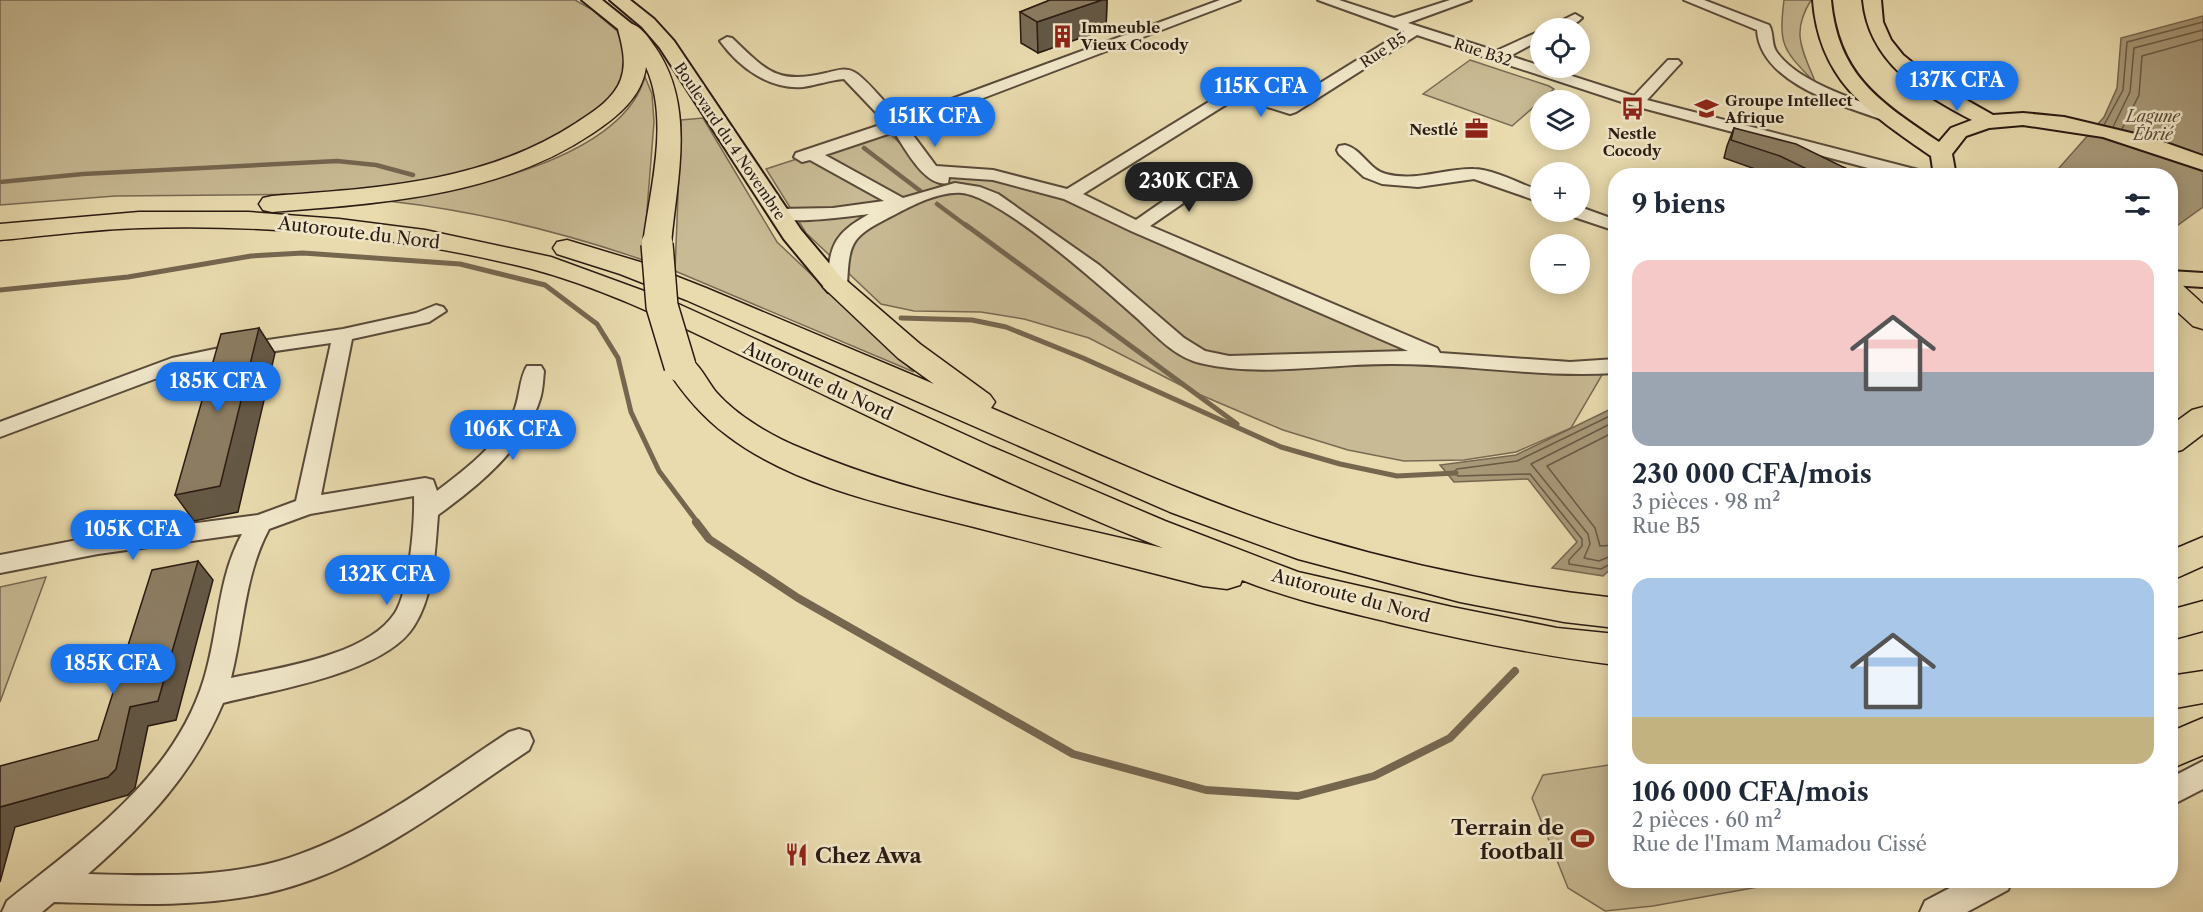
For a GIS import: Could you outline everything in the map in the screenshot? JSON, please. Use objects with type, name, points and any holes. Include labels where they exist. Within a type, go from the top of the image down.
[{"type":"highway","points":[[272,204],[426,189],[494,171],[558,146],[605,114],[628,88],[635,61],[629,29]]},
{"type":"highway","points":[[629,29],[647,50],[666,92],[668,120],[657,244],[658,287],[663,319],[680,366],[709,404],[731,423],[798,460],[844,477],[925,501],[1203,572],[1293,585]]},
{"type":"highway","name":"Autoroute du Nord","points":[[0,214],[152,204],[272,204],[360,210],[452,222],[575,251],[630,268],[696,294],[1182,503],[1311,550],[1460,588],[1564,607],[1608,612]]},
{"type":"highway","name":"Autoroute du Nord","points":[[0,232],[139,220],[248,220],[339,227],[425,238],[541,264],[599,282],[664,308],[1002,464],[1153,530],[1293,585],[1464,625],[1557,643],[1608,649]]},
{"type":"highway","points":[[837,287],[909,351],[1035,441]]},
{"type":"highway","points":[[2178,288],[2203,320]]},
{"type":"highway","points":[[2178,436],[2203,418]]},
{"type":"highway","points":[[2178,563],[2203,550]]},
{"type":"highway","points":[[2178,577],[2203,571]]},
{"type":"highway","points":[[2178,623],[2203,616]]},
{"type":"highway","points":[[2178,692],[2203,687]]},
{"type":"highway","points":[[2178,747],[2203,736]]},
{"type":"main road","points":[[591,0],[629,29]]},
{"type":"main road","name":"Boulevard du 4 Novembre","points":[[619,0],[648,23],[667,45],[792,234],[837,287]]},
{"type":"main road","points":[[1822,0],[1825,37],[1852,84],[1889,117],[1941,153]]},
{"type":"main road","points":[[1872,0],[1876,26],[1881,37],[1905,67],[1941,94],[1991,122]]},
{"type":"main road","points":[[1944,168],[1941,153],[1950,138],[1960,131],[1991,122],[2025,120],[2082,125],[2136,138],[2203,164]]},
{"type":"main road","points":[[2178,282],[2203,280]]},
{"type":"main road","points":[[2178,285],[2203,298]]},
{"type":"street","points":[[903,205],[807,155],[897,125],[1233,0]]},
{"type":"street","name":"Rue B32","points":[[1325,0],[1637,102],[1889,168]]},
{"type":"street","points":[[1394,23],[1464,0]]},
{"type":"street","points":[[1691,0],[1764,28],[1767,49],[1773,59],[1790,72],[1830,94],[1889,117]]},
{"type":"street","name":"Rue B5","points":[[1070,195],[1231,95],[1243,94],[1290,109],[1415,30]]},
{"type":"street","points":[[1495,57],[1530,40]]},
{"type":"street","points":[[727,41],[756,69],[789,84],[842,74],[849,75],[897,125],[931,171],[956,188],[987,195],[1004,202],[1092,269],[1177,343],[1198,356],[1229,363],[1353,357],[1445,360],[1570,369],[1608,367]]},
{"type":"street","points":[[1637,102],[1673,63]]},
{"type":"street","points":[[1345,150],[1370,172],[1382,179],[1418,182],[1475,174],[1530,194]]},
{"type":"street","points":[[1137,227],[1221,170]]},
{"type":"street","points":[[931,171],[993,175],[1070,195],[1137,227],[1445,360]]},
{"type":"street","points":[[779,214],[833,213],[903,205],[956,188]]},
{"type":"street","points":[[837,287],[840,249],[852,234],[903,205]]},
{"type":"street","points":[[1590,217],[1608,223]]},
{"type":"street","points":[[0,430],[179,363],[234,351],[343,335],[422,318],[436,310]]},
{"type":"street","points":[[307,506],[343,335]]},
{"type":"street","points":[[428,510],[462,486],[517,424],[530,398],[534,371]]},
{"type":"street","points":[[0,564],[98,544],[260,523],[307,506],[425,486],[428,510],[414,602],[401,626],[374,647],[341,661],[213,694]]},
{"type":"street","points":[[18,912],[152,797],[174,768],[213,694],[244,555],[260,523]]},
{"type":"street","points":[[48,887],[176,890],[271,878],[315,863],[361,841],[519,741]]},
{"type":"street","points":[[2178,789],[2203,774]]},
{"type":"street","points":[[1936,912],[1982,888]]},
{"type":"shaded area","points":[[0,0],[575,0],[591,9],[617,31],[629,63],[617,91],[601,108],[551,143],[457,177],[323,194],[115,196],[0,205]]},
{"type":"shaded area","points":[[1784,0],[1811,0],[1801,23],[1800,33],[1803,51],[1816,84],[1790,55],[1786,47],[1782,29]]},
{"type":"shaded area","points":[[1470,60],[1554,89],[1530,90],[1530,110],[1512,126],[1423,94]]},
{"type":"shaded area","points":[[645,77],[652,94],[654,122],[643,260],[517,223],[454,210],[388,201],[456,189],[496,179],[573,150],[605,130],[630,106]]},
{"type":"shaded area","points":[[703,118],[777,242],[914,372],[675,271],[681,120]]},
{"type":"shaded area","points":[[886,130],[928,170],[987,178],[1055,196],[1190,258],[1436,354],[1608,365],[1571,428],[1516,452],[1464,460],[1404,461],[1348,450],[1283,430],[1196,393],[1089,338],[1024,319],[981,312],[914,311],[881,304],[806,233],[766,169]]},
{"type":"shaded area","points":[[46,577],[0,702],[0,587]]},
{"type":"shaded area","name":"Terrain de football","points":[[1608,765],[1608,888],[1752,888],[1653,906],[1605,911],[1568,888],[1532,798],[1543,775]]},
{"type":"water","name":"Lagune Ébrié","points":[[2203,16],[2203,207],[2178,225],[2178,168],[2059,168],[2104,117],[2117,88],[2121,38]]},
{"type":"water","points":[[1608,410],[1608,571],[1603,576],[1552,568],[1577,542],[1528,479],[1454,482],[1440,465],[1516,455]]},
{"type":"building","points":[[1050,0],[1102,0],[1037,22],[1020,12]]},
{"type":"building","points":[[1734,128],[1796,144],[1845,168],[1805,168],[1780,156],[1731,140]]},
{"type":"building","points":[[259,328],[220,486],[175,495],[221,334]]},
{"type":"building","points":[[198,561],[158,701],[130,707],[116,769],[108,777],[0,807],[0,766],[98,740],[152,570]]},
{"type":"waterway","points":[[864,148],[923,193]]},
{"type":"waterway","points":[[0,182],[83,174],[337,161],[376,165],[413,175]]},
{"type":"waterway","points":[[937,204],[968,227]]},
{"type":"waterway","points":[[966,225],[1237,424]]},
{"type":"waterway","points":[[0,290],[128,277],[251,256],[303,253],[460,264],[545,285],[597,324],[618,358],[631,412],[659,471],[698,523]]},
{"type":"waterway","points":[[901,318],[972,320],[1006,327],[1083,358],[1281,447],[1340,464],[1397,476],[1456,473]]},
{"type":"waterway","points":[[696,522],[709,539],[798,598],[1073,754],[1206,790],[1298,796],[1374,776],[1450,738],[1515,671]]},
{"type":"place","name":"Immeuble Vieux Cocody","points":[[1063,36]]},
{"type":"place","name":"Nestle Cocody","points":[[1632,109]]},
{"type":"place","name":"Groupe Intellect Afrique","points":[[1707,109]]},
{"type":"place","name":"Nestlé","points":[[1476,129]]},
{"type":"place","name":"Terrain de football","points":[[1582,839]]},
{"type":"place","name":"Chez Awa","points":[[797,855]]}]
